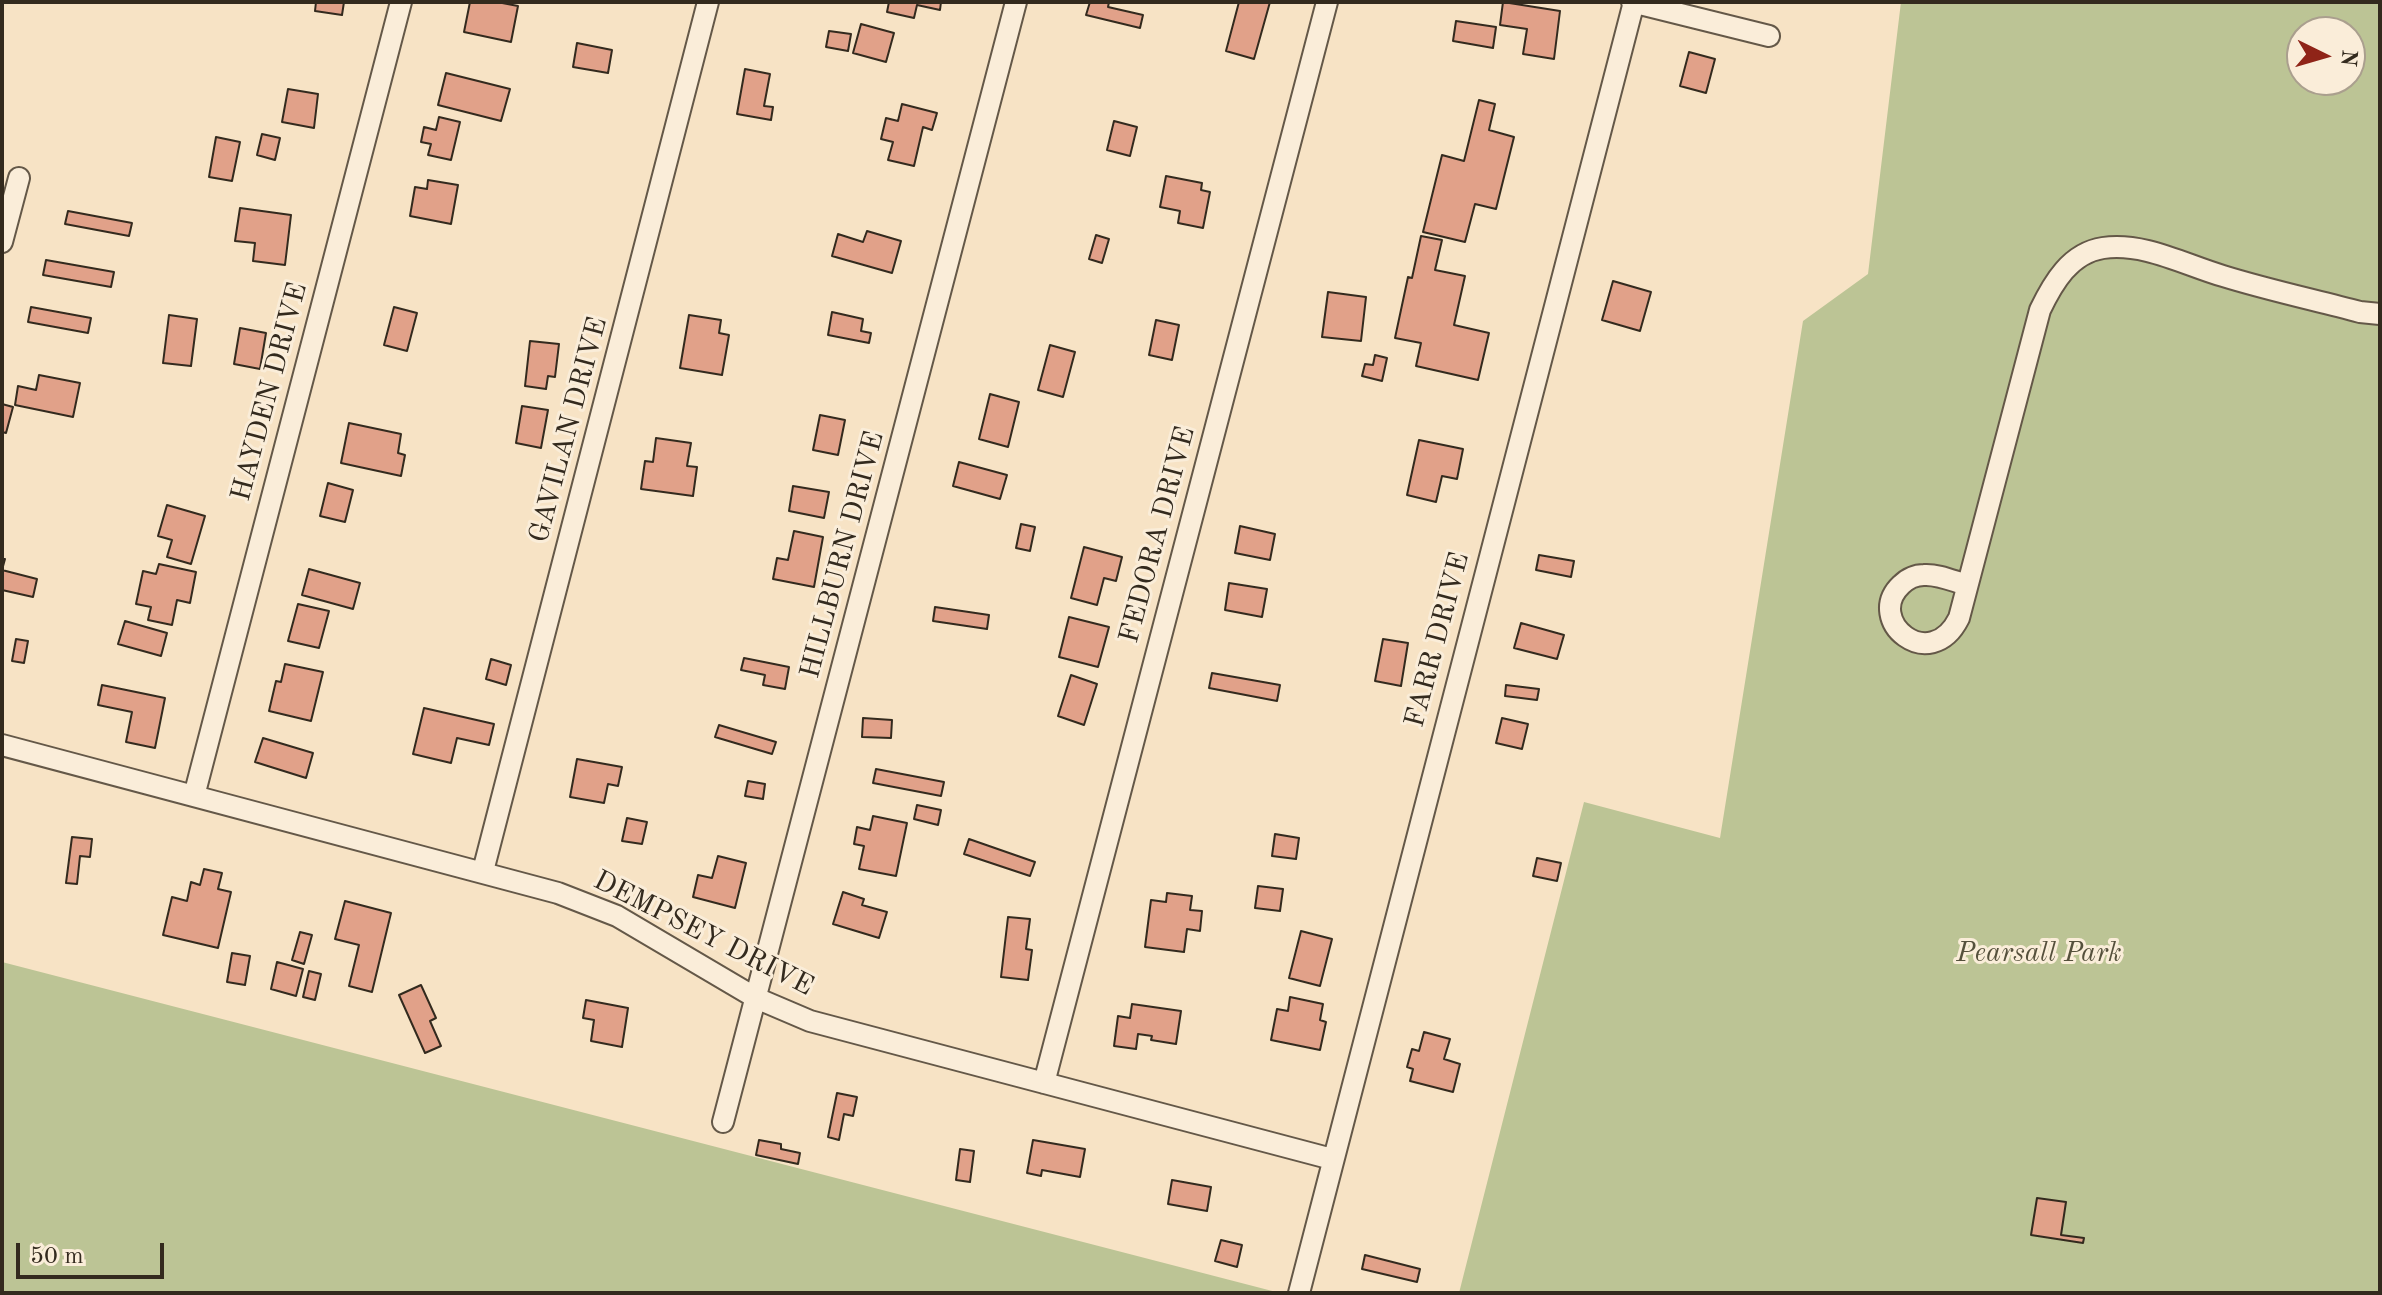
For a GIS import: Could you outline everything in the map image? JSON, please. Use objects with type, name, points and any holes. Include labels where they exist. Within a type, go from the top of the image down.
[{"type":"street","name":"HAYDEN DRIVE","points":[[194,796],[401,2]]},
{"type":"street","name":"GAVILAN DRIVE","points":[[483,871],[708,2]]},
{"type":"street","name":"HILLBURN DRIVE","points":[[723,1122],[1016,2]]},
{"type":"street","name":"FEDORA DRIVE","points":[[1044,1083],[1327,2]]},
{"type":"street","points":[[1633,2],[1769,36]]},
{"type":"street","name":"FARR DRIVE","points":[[1299,1293],[1633,2]]},
{"type":"street","points":[[2,242],[19,178]]},
{"type":"street","points":[[1967,585],[2040,310],[2053,283],[2071,262],[2102,248],[2143,250],[2225,277],[2360,312],[2380,314]]},
{"type":"street","name":"DEMPSEY DRIVE","points":[[2,745],[558,893],[617,916],[756,998],[810,1021],[1332,1159]]},
{"type":"green space","name":"Pearsall Park","points":[[1901,2],[2380,2],[2380,1293],[1459,1293],[1584,802],[1720,838],[1803,321],[1868,274]]},
{"type":"green space","points":[[2,962],[1280,1293],[2,1293]]},
{"type":"building","points":[[316,2],[344,2],[342,15],[315,11]]},
{"type":"building","points":[[470,2],[518,6],[511,42],[464,32]]},
{"type":"building","points":[[889,2],[941,2],[940,10],[917,5],[914,18],[887,12]]},
{"type":"building","points":[[1090,2],[1109,2],[1108,7],[1143,15],[1140,28],[1086,15]]},
{"type":"building","points":[[1239,2],[1270,2],[1254,59],[1226,51]]},
{"type":"building","points":[[1503,2],[1560,11],[1554,59],[1523,54],[1527,29],[1500,25]]},
{"type":"building","points":[[1456,21],[1496,27],[1493,48],[1453,41]]},
{"type":"building","points":[[861,24],[894,33],[886,62],[853,53]]},
{"type":"building","points":[[829,31],[851,34],[848,51],[826,47]]},
{"type":"building","points":[[577,43],[612,50],[608,73],[573,67]]},
{"type":"building","points":[[1689,52],[1715,59],[1706,93],[1680,86]]},
{"type":"building","points":[[745,69],[770,74],[764,106],[773,107],[771,120],[737,114]]},
{"type":"building","points":[[446,73],[510,89],[501,121],[438,105]]},
{"type":"building","points":[[288,89],[318,94],[314,128],[282,122]]},
{"type":"building","points":[[1479,100],[1495,104],[1489,130],[1514,137],[1496,209],[1475,204],[1465,242],[1423,232],[1442,155],[1464,161]]},
{"type":"building","points":[[902,104],[937,113],[932,130],[923,127],[914,166],[888,160],[893,142],[881,139],[886,118],[898,121]]},
{"type":"building","points":[[439,117],[460,122],[451,160],[428,155],[431,144],[421,142],[424,127],[436,130]]},
{"type":"building","points":[[1114,121],[1137,127],[1130,156],[1107,150]]},
{"type":"building","points":[[262,134],[280,138],[275,160],[257,155]]},
{"type":"building","points":[[216,137],[240,142],[232,181],[209,177]]},
{"type":"building","points":[[1166,176],[1202,183],[1201,190],[1210,192],[1203,228],[1178,223],[1180,211],[1160,207]]},
{"type":"building","points":[[428,180],[458,185],[451,224],[410,216],[415,187],[427,189]]},
{"type":"building","points":[[240,208],[291,215],[285,265],[253,261],[255,243],[235,241]]},
{"type":"building","points":[[68,211],[132,223],[129,236],[65,224]]},
{"type":"building","points":[[867,231],[901,241],[892,273],[832,256],[838,234],[863,242]]},
{"type":"building","points":[[1096,235],[1109,239],[1102,263],[1089,259]]},
{"type":"building","points":[[1421,236],[1442,240],[1435,270],[1465,276],[1454,325],[1489,333],[1478,380],[1416,366],[1421,343],[1395,338],[1408,277],[1412,278]]},
{"type":"building","points":[[46,260],[114,272],[111,287],[43,275]]},
{"type":"building","points":[[1613,281],[1651,292],[1640,331],[1602,320]]},
{"type":"building","points":[[1328,292],[1366,297],[1361,341],[1322,337]]},
{"type":"building","points":[[31,307],[91,318],[88,333],[28,322]]},
{"type":"building","points":[[394,307],[417,313],[407,351],[384,345]]},
{"type":"building","points":[[832,312],[863,319],[861,331],[871,333],[869,343],[828,335]]},
{"type":"building","points":[[169,315],[197,319],[191,366],[163,363]]},
{"type":"building","points":[[689,315],[721,320],[719,333],[729,335],[722,375],[680,368]]},
{"type":"building","points":[[1156,320],[1179,325],[1172,360],[1149,355]]},
{"type":"building","points":[[240,328],[266,333],[260,369],[234,364]]},
{"type":"building","points":[[530,341],[559,344],[555,377],[548,376],[546,389],[525,386]]},
{"type":"building","points":[[1050,345],[1075,352],[1063,397],[1038,390]]},
{"type":"building","points":[[1375,355],[1387,358],[1382,381],[1362,376],[1365,364],[1373,365]]},
{"type":"building","points":[[39,375],[80,383],[73,417],[15,405],[18,386],[36,390]]},
{"type":"building","points":[[990,394],[1019,402],[1008,447],[979,439]]},
{"type":"building","points":[[2,404],[13,407],[6,433],[2,432]]},
{"type":"building","points":[[522,406],[548,410],[541,448],[516,443]]},
{"type":"building","points":[[820,415],[845,420],[838,455],[813,450]]},
{"type":"building","points":[[349,423],[401,434],[398,453],[405,455],[401,476],[341,463]]},
{"type":"building","points":[[656,438],[691,443],[687,466],[697,467],[693,496],[641,489],[645,461],[653,462]]},
{"type":"building","points":[[1419,440],[1463,449],[1457,479],[1442,476],[1436,502],[1407,495]]},
{"type":"building","points":[[959,462],[1007,475],[1000,499],[953,486]]},
{"type":"building","points":[[328,483],[353,490],[345,522],[320,516]]},
{"type":"building","points":[[793,486],[829,492],[824,518],[789,511]]},
{"type":"building","points":[[167,505],[205,516],[191,564],[167,557],[172,540],[158,536]]},
{"type":"building","points":[[1021,524],[1035,527],[1030,551],[1016,548]]},
{"type":"building","points":[[1240,526],[1275,534],[1270,560],[1235,553]]},
{"type":"building","points":[[794,531],[823,537],[814,587],[773,579],[777,558],[788,560]]},
{"type":"building","points":[[1084,547],[1122,557],[1116,581],[1104,578],[1097,605],[1071,598]]},
{"type":"building","points":[[1539,555],[1574,561],[1571,577],[1536,570]]},
{"type":"building","points":[[159,564],[196,572],[190,603],[177,600],[172,625],[148,620],[151,607],[136,604],[143,571],[156,574]]},
{"type":"building","points":[[309,569],[360,583],[353,609],[302,595]]},
{"type":"building","points":[[2,570],[37,579],[33,597],[2,590]]},
{"type":"building","points":[[1229,583],[1267,589],[1262,617],[1225,610]]},
{"type":"building","points":[[298,604],[329,611],[319,648],[288,641]]},
{"type":"building","points":[[935,607],[989,615],[987,629],[933,621]]},
{"type":"building","points":[[1069,617],[1109,627],[1098,667],[1059,657]]},
{"type":"building","points":[[125,621],[167,633],[161,656],[118,644]]},
{"type":"building","points":[[1521,623],[1564,635],[1557,659],[1514,648]]},
{"type":"building","points":[[16,639],[28,641],[24,663],[12,661]]},
{"type":"building","points":[[1383,639],[1408,643],[1401,686],[1375,681]]},
{"type":"building","points":[[744,658],[789,667],[785,689],[763,685],[765,675],[741,670]]},
{"type":"building","points":[[491,659],[511,665],[506,685],[486,679]]},
{"type":"building","points":[[285,664],[323,672],[311,721],[269,711],[276,681],[281,682]]},
{"type":"building","points":[[1212,673],[1280,685],[1277,701],[1209,688]]},
{"type":"building","points":[[1071,675],[1097,684],[1084,725],[1058,716]]},
{"type":"building","points":[[102,685],[165,698],[155,748],[126,742],[132,712],[98,705]]},
{"type":"building","points":[[1506,685],[1539,689],[1537,700],[1505,696]]},
{"type":"building","points":[[424,708],[494,724],[489,745],[457,738],[451,763],[413,754]]},
{"type":"building","points":[[863,718],[892,720],[891,738],[862,737]]},
{"type":"building","points":[[1502,718],[1528,724],[1522,749],[1496,743]]},
{"type":"building","points":[[719,725],[776,742],[772,754],[715,737]]},
{"type":"building","points":[[263,738],[313,753],[306,778],[255,762]]},
{"type":"building","points":[[577,759],[622,767],[618,786],[608,784],[604,803],[570,797]]},
{"type":"building","points":[[876,769],[944,782],[941,796],[873,783]]},
{"type":"building","points":[[748,781],[765,784],[763,799],[745,796]]},
{"type":"building","points":[[917,805],[941,810],[938,825],[914,819]]},
{"type":"building","points":[[873,816],[907,823],[896,876],[859,869],[864,846],[854,844],[857,827],[870,830]]},
{"type":"building","points":[[627,818],[647,822],[642,844],[622,841]]},
{"type":"building","points":[[1275,834],[1299,838],[1296,859],[1272,856]]},
{"type":"building","points":[[72,837],[92,839],[90,857],[80,856],[77,884],[66,883]]},
{"type":"building","points":[[969,839],[1035,862],[1030,876],[964,854]]},
{"type":"building","points":[[718,856],[746,863],[735,908],[693,897],[698,875],[712,878]]},
{"type":"building","points":[[1537,858],[1561,863],[1557,881],[1533,876]]},
{"type":"building","points":[[204,869],[222,873],[218,889],[231,892],[218,948],[163,935],[172,897],[187,901],[191,882],[200,885]]},
{"type":"building","points":[[1258,886],[1283,889],[1280,911],[1255,908]]},
{"type":"building","points":[[843,892],[864,899],[862,905],[887,912],[879,938],[833,924]]},
{"type":"building","points":[[1167,893],[1192,896],[1190,910],[1202,911],[1200,931],[1187,929],[1184,952],[1145,947],[1151,900],[1166,902]]},
{"type":"building","points":[[345,901],[391,913],[372,992],[349,986],[359,945],[335,939]]},
{"type":"building","points":[[1008,917],[1030,919],[1026,949],[1032,950],[1028,980],[1001,977]]},
{"type":"building","points":[[1301,931],[1332,939],[1320,986],[1289,978]]},
{"type":"building","points":[[300,932],[312,935],[304,964],[292,960]]},
{"type":"building","points":[[232,953],[250,956],[245,985],[227,982]]},
{"type":"building","points":[[277,962],[303,969],[296,996],[271,989]]},
{"type":"building","points":[[309,971],[321,974],[315,1000],[303,997]]},
{"type":"building","points":[[421,985],[436,1018],[430,1021],[441,1046],[425,1053],[399,995]]},
{"type":"building","points":[[1290,997],[1323,1004],[1320,1020],[1326,1022],[1320,1050],[1271,1040],[1277,1009],[1288,1011]]},
{"type":"building","points":[[586,1000],[628,1008],[622,1047],[591,1041],[594,1020],[583,1018]]},
{"type":"building","points":[[1132,1004],[1181,1011],[1176,1044],[1151,1040],[1152,1036],[1138,1034],[1136,1049],[1114,1046],[1118,1016],[1130,1018]]},
{"type":"building","points":[[1424,1032],[1450,1039],[1444,1059],[1460,1064],[1453,1092],[1410,1081],[1413,1069],[1407,1067],[1412,1049],[1419,1051]]},
{"type":"building","points":[[837,1093],[857,1097],[853,1116],[844,1114],[839,1140],[828,1137]]},
{"type":"building","points":[[759,1140],[781,1144],[781,1149],[800,1153],[798,1164],[756,1155]]},
{"type":"building","points":[[1033,1140],[1085,1149],[1080,1177],[1042,1170],[1041,1176],[1027,1173]]},
{"type":"building","points":[[960,1149],[974,1151],[970,1182],[956,1180]]},
{"type":"building","points":[[1172,1180],[1211,1187],[1207,1211],[1168,1204]]},
{"type":"building","points":[[2037,1198],[2066,1202],[2061,1235],[2084,1238],[2083,1243],[2031,1235]]},
{"type":"building","points":[[1221,1240],[1242,1245],[1237,1267],[1215,1261]]},
{"type":"building","points":[[1365,1255],[1420,1269],[1417,1282],[1362,1269]]}]
